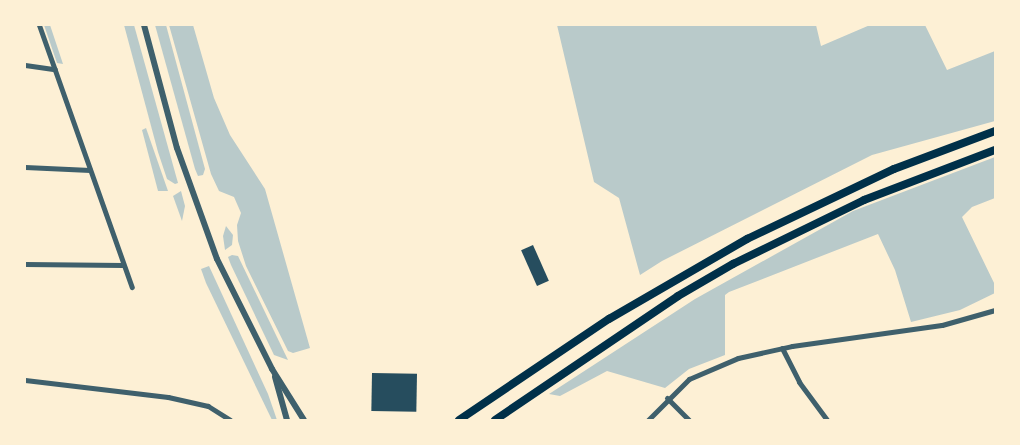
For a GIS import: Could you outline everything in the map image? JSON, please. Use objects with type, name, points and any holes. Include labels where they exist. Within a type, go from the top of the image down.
[{"type":"main road","points":[[459,420],[609,319],[747,239],[894,169],[995,131]]},
{"type":"main road","points":[[495,420],[678,296],[739,260],[872,196],[995,150]]},
{"type":"street","points":[[39,25],[132,287]]},
{"type":"street","points":[[144,25],[177,148],[204,223],[232,292],[272,369],[304,420]]},
{"type":"street","points":[[25,65],[54,69]]},
{"type":"street","points":[[25,167],[90,170]]},
{"type":"street","points":[[25,264],[123,265]]},
{"type":"street","points":[[648,420],[667,398],[689,379],[717,365],[782,348],[927,328],[995,310]]},
{"type":"street","points":[[782,348],[794,374],[827,420]]},
{"type":"street","points":[[272,369],[287,420]]},
{"type":"street","points":[[25,380],[168,397],[208,406],[230,420]]},
{"type":"street","points":[[667,398],[689,420]]},
{"type":"shaded area","points":[[44,25],[50,25],[63,64],[57,63]]},
{"type":"shaded area","points":[[124,25],[134,25],[178,183],[175,184],[167,179],[158,152]]},
{"type":"shaded area","points":[[155,25],[166,25],[205,169],[203,175],[198,176],[195,169]]},
{"type":"shaded area","points":[[169,25],[193,25],[214,98],[230,135],[265,189],[310,348],[293,353],[288,351],[246,266],[238,241],[237,225],[241,213],[234,197],[219,191],[211,174]]},
{"type":"shaded area","points":[[557,25],[816,25],[821,46],[870,25],[925,25],[947,70],[995,51],[995,121],[872,155],[662,261],[640,275],[619,198],[594,182]]},
{"type":"shaded area","points":[[146,128],[168,191],[158,191],[142,130]]},
{"type":"shaded area","points":[[995,157],[995,198],[972,207],[962,217],[995,285],[995,293],[960,310],[911,322],[895,270],[878,234],[729,292],[725,295],[725,355],[689,369],[665,388],[607,371],[560,396],[549,394],[695,299],[853,211]]},
{"type":"shaded area","points":[[181,191],[185,206],[182,221],[173,196]]},
{"type":"shaded area","points":[[226,226],[233,235],[232,245],[225,250],[223,236]]},
{"type":"shaded area","points":[[232,255],[238,256],[288,360],[274,355],[231,265],[228,257]]},
{"type":"shaded area","points":[[209,266],[268,394],[277,420],[272,420],[206,283],[201,269]]},
{"type":"building","points":[[533,245],[549,281],[537,286],[521,250]]},
{"type":"building","points":[[372,373],[417,374],[416,412],[371,411]]}]
